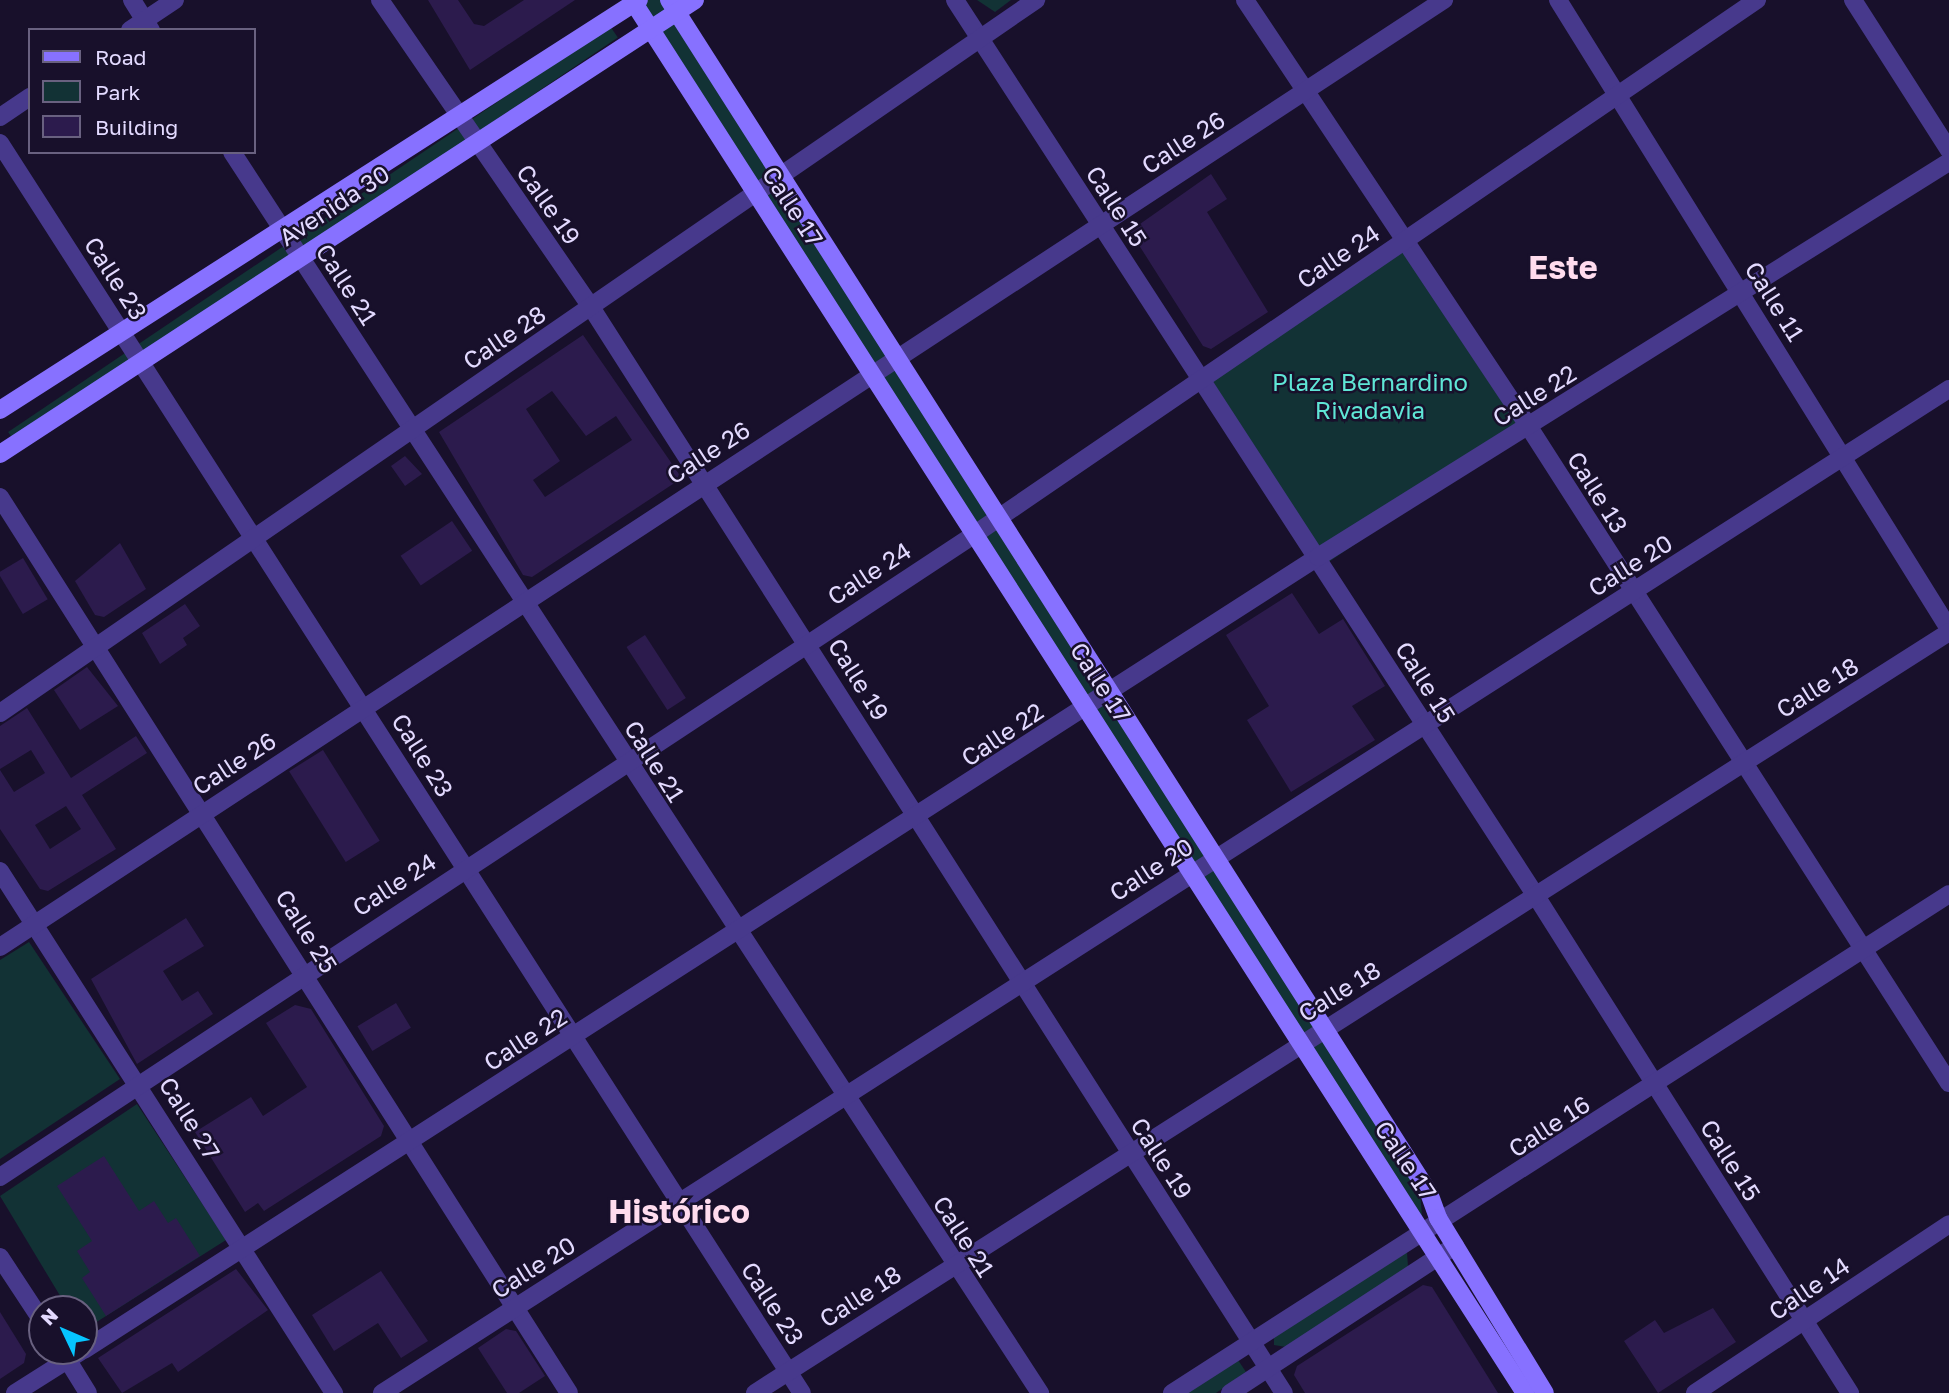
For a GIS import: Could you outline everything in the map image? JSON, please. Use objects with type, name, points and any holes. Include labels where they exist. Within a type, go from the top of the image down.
[{"type":"main road","name":"Avenida 30","points":[[0,454],[649,28],[673,6],[695,0]]},
{"type":"main road","name":"Avenida 30","points":[[0,410],[635,1]]},
{"type":"main road","name":"Calle 17","points":[[635,1],[649,28],[757,196],[1194,869],[1302,1044],[1430,1223],[1545,1393]]},
{"type":"main road","name":"Calle 17","points":[[673,6],[1429,1193],[1430,1223]]},
{"type":"main road","name":"Calle 17","points":[[1447,1250],[1525,1393]]},
{"type":"street","points":[[132,0],[142,26],[175,0]]},
{"type":"street","name":"Calle 19","points":[[380,0],[591,307],[1284,1393]]},
{"type":"street","name":"Calle 15","points":[[955,0],[1536,896],[1850,1393]]},
{"type":"street","name":"Calle 28","points":[[0,713],[757,196],[1036,0]]},
{"type":"street","name":"Calle 13","points":[[1245,0],[1529,427],[1632,593],[1949,1083]]},
{"type":"street","name":"Calle 26","points":[[0,947],[523,601],[1444,0]]},
{"type":"street","name":"Calle 11","points":[[1558,0],[1949,630]]},
{"type":"street","name":"Calle 24","points":[[0,1177],[464,867],[975,534],[1199,377],[1618,98],[1758,0]]},
{"type":"street","points":[[1853,0],[1949,150]]},
{"type":"street","points":[[0,117],[28,98]]},
{"type":"street","name":"Calle 23","points":[[0,143],[363,707],[571,1038],[802,1393]]},
{"type":"street","name":"Calle 21","points":[[233,154],[736,934],[1040,1393]]},
{"type":"street","name":"Calle 22","points":[[98,1339],[244,1251],[571,1038],[918,819],[1318,557],[1949,162]]},
{"type":"street","name":"Calle 20","points":[[382,1393],[1022,983],[1215,855],[1632,593],[1949,389]]},
{"type":"street","name":"Calle 25","points":[[0,497],[413,1142],[513,1308],[569,1393]]},
{"type":"street","name":"Calle 18","points":[[755,1393],[1949,630]]},
{"type":"street","name":"Calle 27","points":[[0,871],[139,1084],[334,1393]]},
{"type":"street","name":"Calle 16","points":[[1172,1393],[1430,1223],[1462,1212],[1949,894]]},
{"type":"street","name":"Calle 14","points":[[1695,1393],[1949,1224]]},
{"type":"street","points":[[1230,1393],[1447,1250]]},
{"type":"street","points":[[0,1257],[28,1300]]},
{"type":"street","name":"Calle 22","points":[[15,1393],[56,1365]]},
{"type":"street","points":[[78,1365],[88,1393]]},
{"type":"green space","points":[[634,0],[663,0],[1420,1191],[1422,1216]]},
{"type":"green space","points":[[977,0],[1011,0],[995,12]]},
{"type":"green space","points":[[610,26],[618,38],[16,444],[8,432]]},
{"type":"green space","name":"Plaza Bernardino Rivadavia","points":[[1404,241],[1529,427],[1325,564],[1200,379]]},
{"type":"green space","points":[[29,942],[120,1079],[0,1159],[0,960]]},
{"type":"green space","points":[[137,1104],[226,1240],[98,1321],[98,1295],[60,1295],[0,1196]]},
{"type":"green space","points":[[1407,1252],[1408,1267],[1286,1347],[1274,1345],[1274,1336]]},
{"type":"green space","points":[[1238,1360],[1246,1372],[1216,1393],[1185,1393]]},
{"type":"building","points":[[428,0],[458,0],[474,24],[484,26],[524,0],[575,0],[470,70]]},
{"type":"building","points":[[1211,174],[1227,199],[1207,212],[1268,312],[1211,349],[1203,346],[1130,231]]},
{"type":"building","points":[[583,335],[679,474],[676,482],[532,577],[523,575],[439,432]],"holes":[[[552,391],[586,436],[616,416],[632,440],[545,497],[533,480],[560,461],[526,409]]]},
{"type":"building","points":[[405,456],[422,474],[405,486],[391,466]]},
{"type":"building","points":[[452,521],[472,551],[421,586],[401,556]]},
{"type":"building","points":[[120,543],[146,589],[104,617],[95,615],[75,581]]},
{"type":"building","points":[[23,558],[48,599],[23,614],[0,572]]},
{"type":"building","points":[[1292,593],[1319,634],[1343,619],[1385,686],[1352,706],[1375,740],[1291,792],[1247,720],[1269,706],[1226,635]]},
{"type":"building","points":[[185,604],[200,626],[183,638],[187,645],[160,664],[142,633]]},
{"type":"building","points":[[645,635],[686,698],[667,710],[627,647]]},
{"type":"building","points":[[87,667],[118,706],[80,730],[54,690]]},
{"type":"building","points":[[27,708],[71,778],[136,736],[147,753],[82,795],[116,849],[48,891],[40,889],[0,829],[0,770],[14,792],[45,773],[31,750],[0,769],[0,726]],"holes":[[[66,806],[81,829],[50,849],[35,825]]]},
{"type":"building","points":[[323,750],[380,841],[346,862],[289,771]]},
{"type":"building","points":[[186,918],[204,946],[163,971],[182,1001],[198,991],[213,1014],[137,1064],[91,979]]},
{"type":"building","points":[[396,1003],[411,1028],[372,1051],[357,1026]]},
{"type":"building","points":[[295,1005],[311,1009],[384,1126],[381,1136],[264,1211],[258,1203],[245,1212],[195,1132],[251,1097],[263,1116],[307,1087],[266,1023]]},
{"type":"building","points":[[104,1156],[139,1211],[154,1201],[168,1223],[176,1218],[200,1256],[106,1316],[98,1303],[98,1295],[93,1295],[82,1278],[90,1272],[77,1251],[92,1241],[57,1186]]},
{"type":"building","points":[[236,1269],[268,1310],[178,1372],[172,1363],[122,1393],[98,1358]]},
{"type":"building","points":[[381,1271],[428,1341],[401,1358],[378,1323],[334,1351],[312,1315]]},
{"type":"building","points":[[1423,1285],[1432,1287],[1498,1393],[1305,1393],[1294,1375],[1297,1366]]},
{"type":"building","points":[[1713,1308],[1736,1342],[1658,1393],[1624,1341],[1655,1320],[1664,1333]]},
{"type":"building","points":[[0,1312],[26,1354],[24,1363],[0,1379]]},
{"type":"building","points":[[506,1329],[516,1331],[545,1376],[519,1393],[507,1393],[478,1348]]},
{"type":"district","name":"Este","points":[[1563,267]]},
{"type":"district","name":"Histórico","points":[[679,1211]]}]
